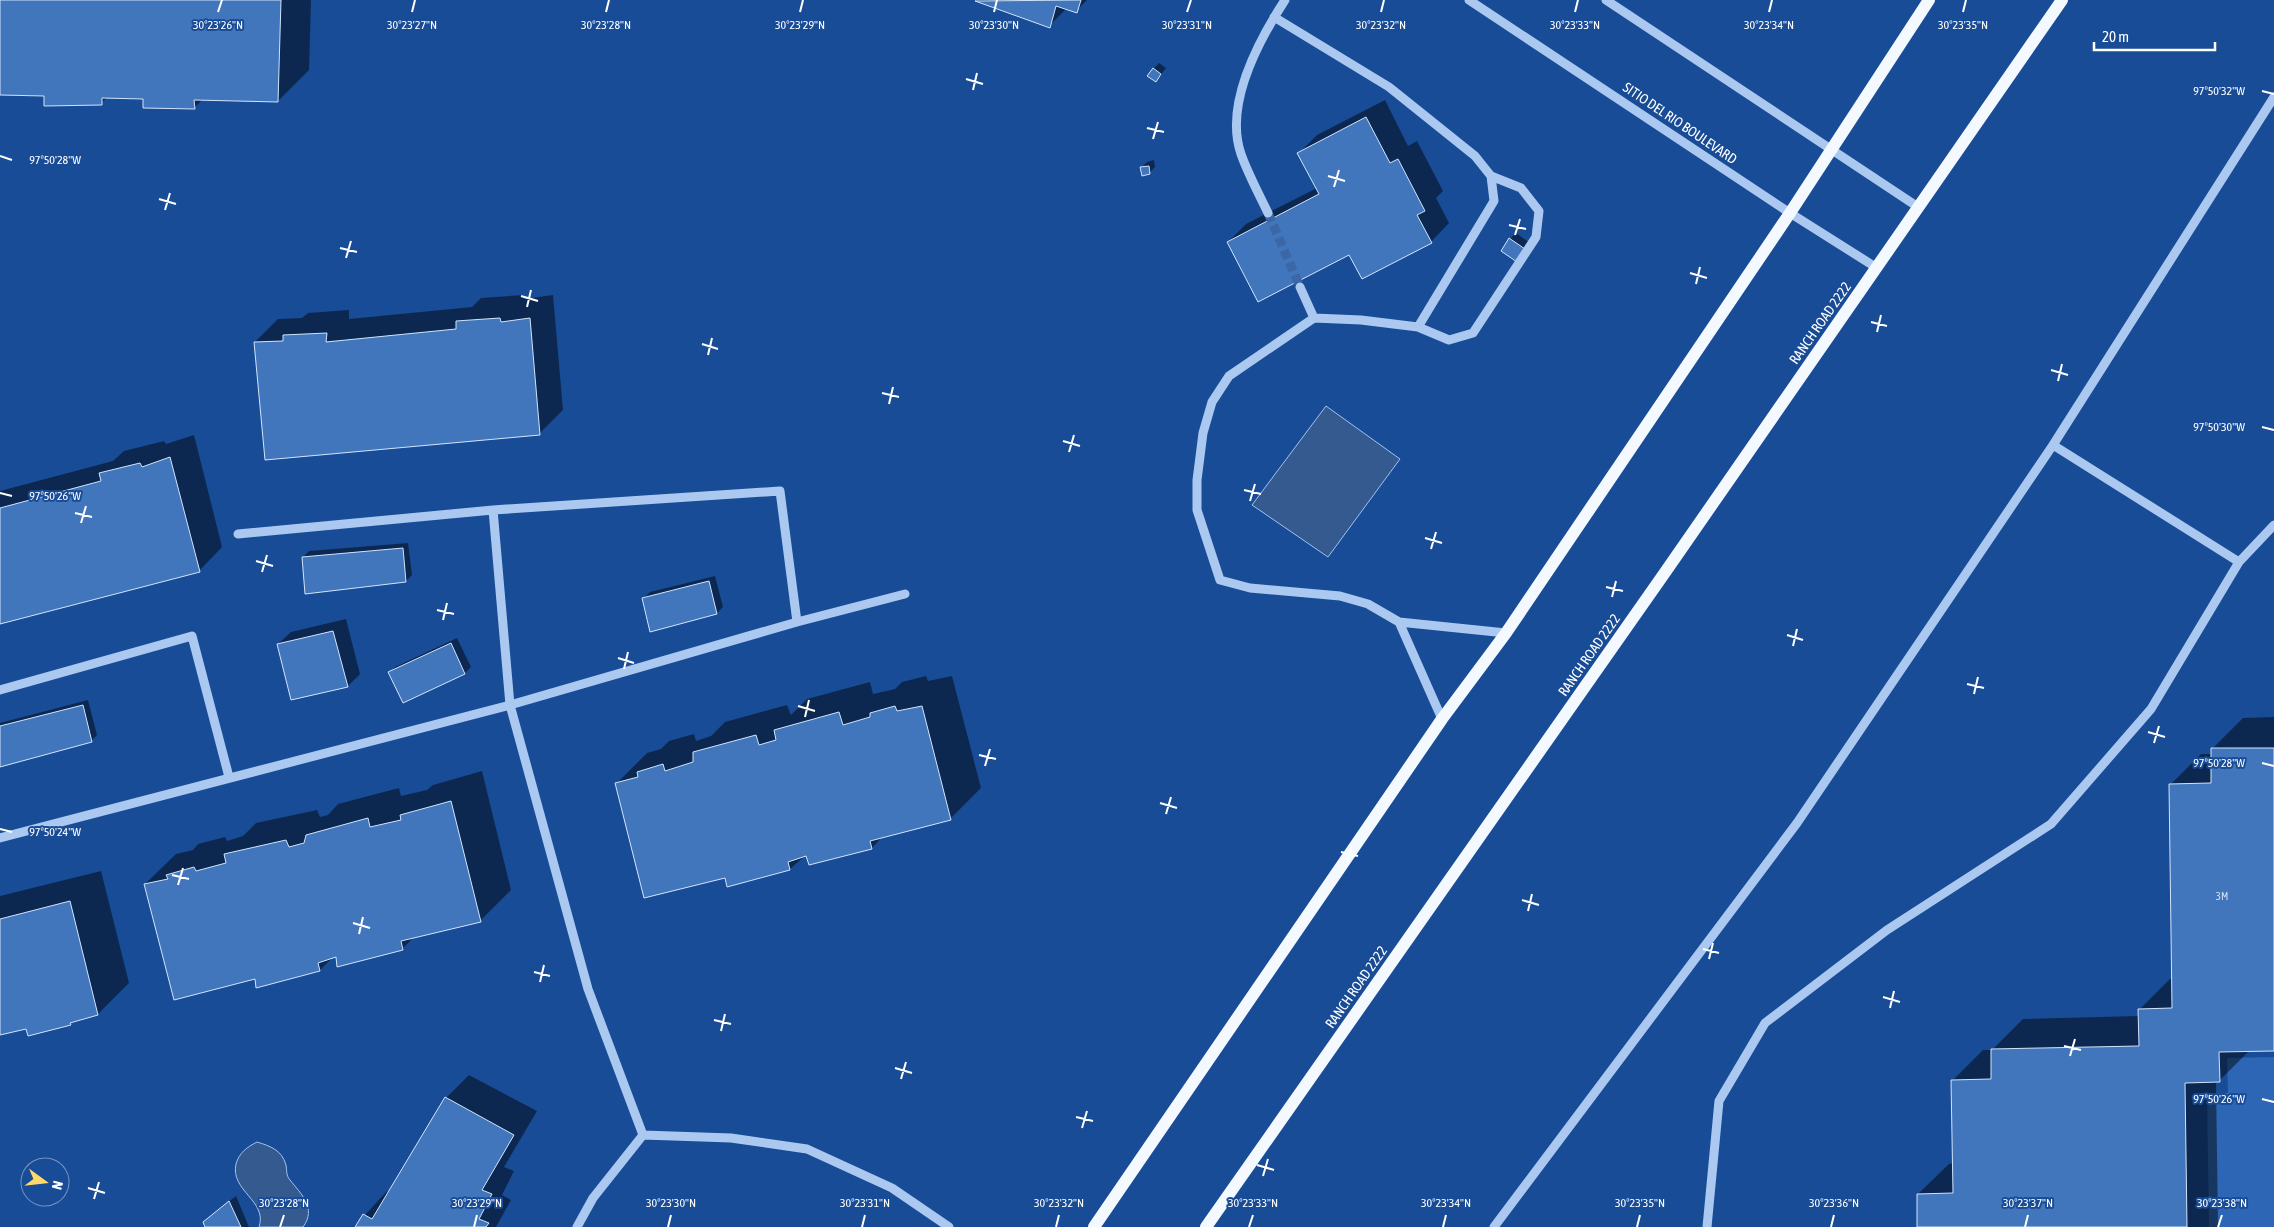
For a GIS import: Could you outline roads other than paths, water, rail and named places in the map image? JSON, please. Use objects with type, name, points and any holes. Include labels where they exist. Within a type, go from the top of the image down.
[{"type":"main road","points":[[1094,1227],[1442,719],[1506,633],[1790,213],[1929,0]]},
{"type":"main road","name":"RANCH ROAD 2222","points":[[1206,1227],[1877,268],[2062,0]]},
{"type":"street","points":[[1268,213],[1240,152],[1236,112],[1246,74],[1274,17],[1285,0]]},
{"type":"street","name":"SITIO DEL RIO BOULEVARD","points":[[1469,0],[1790,213],[1877,268]]},
{"type":"street","points":[[1606,0],[1832,148],[1918,207]]},
{"type":"street","points":[[1274,17],[1389,87],[1475,156],[1490,176],[1494,201],[1418,327]]},
{"type":"street","points":[[1494,1227],[1796,823],[2053,445],[2274,97]]},
{"type":"street","points":[[1490,176],[1521,188],[1539,211],[1536,237],[1473,333],[1449,340],[1418,327],[1361,320],[1314,318],[1229,376],[1212,402],[1203,433],[1197,480],[1197,510],[1220,580],[1250,588],[1340,596],[1368,604],[1399,622],[1506,633]]},
{"type":"street","points":[[1300,287],[1314,318]]},
{"type":"street","points":[[2053,445],[2239,562]]},
{"type":"street","points":[[238,534],[493,510],[780,491],[797,622]]},
{"type":"street","points":[[493,510],[510,705],[588,989],[644,1135]]},
{"type":"street","points":[[1707,1227],[1719,1100],[1765,1023],[1887,930],[2051,824],[2151,709],[2239,562],[2274,525]]},
{"type":"street","points":[[0,838],[510,705],[797,622],[905,594]]},
{"type":"street","points":[[1399,622],[1442,719]]},
{"type":"street","points":[[0,690],[192,636],[229,777]]},
{"type":"street","points":[[577,1227],[593,1198],[644,1135]]},
{"type":"street","points":[[644,1135],[731,1138],[807,1149],[892,1188],[949,1227]]},
{"type":"tunnel","points":[[1268,213],[1300,287]]}]
